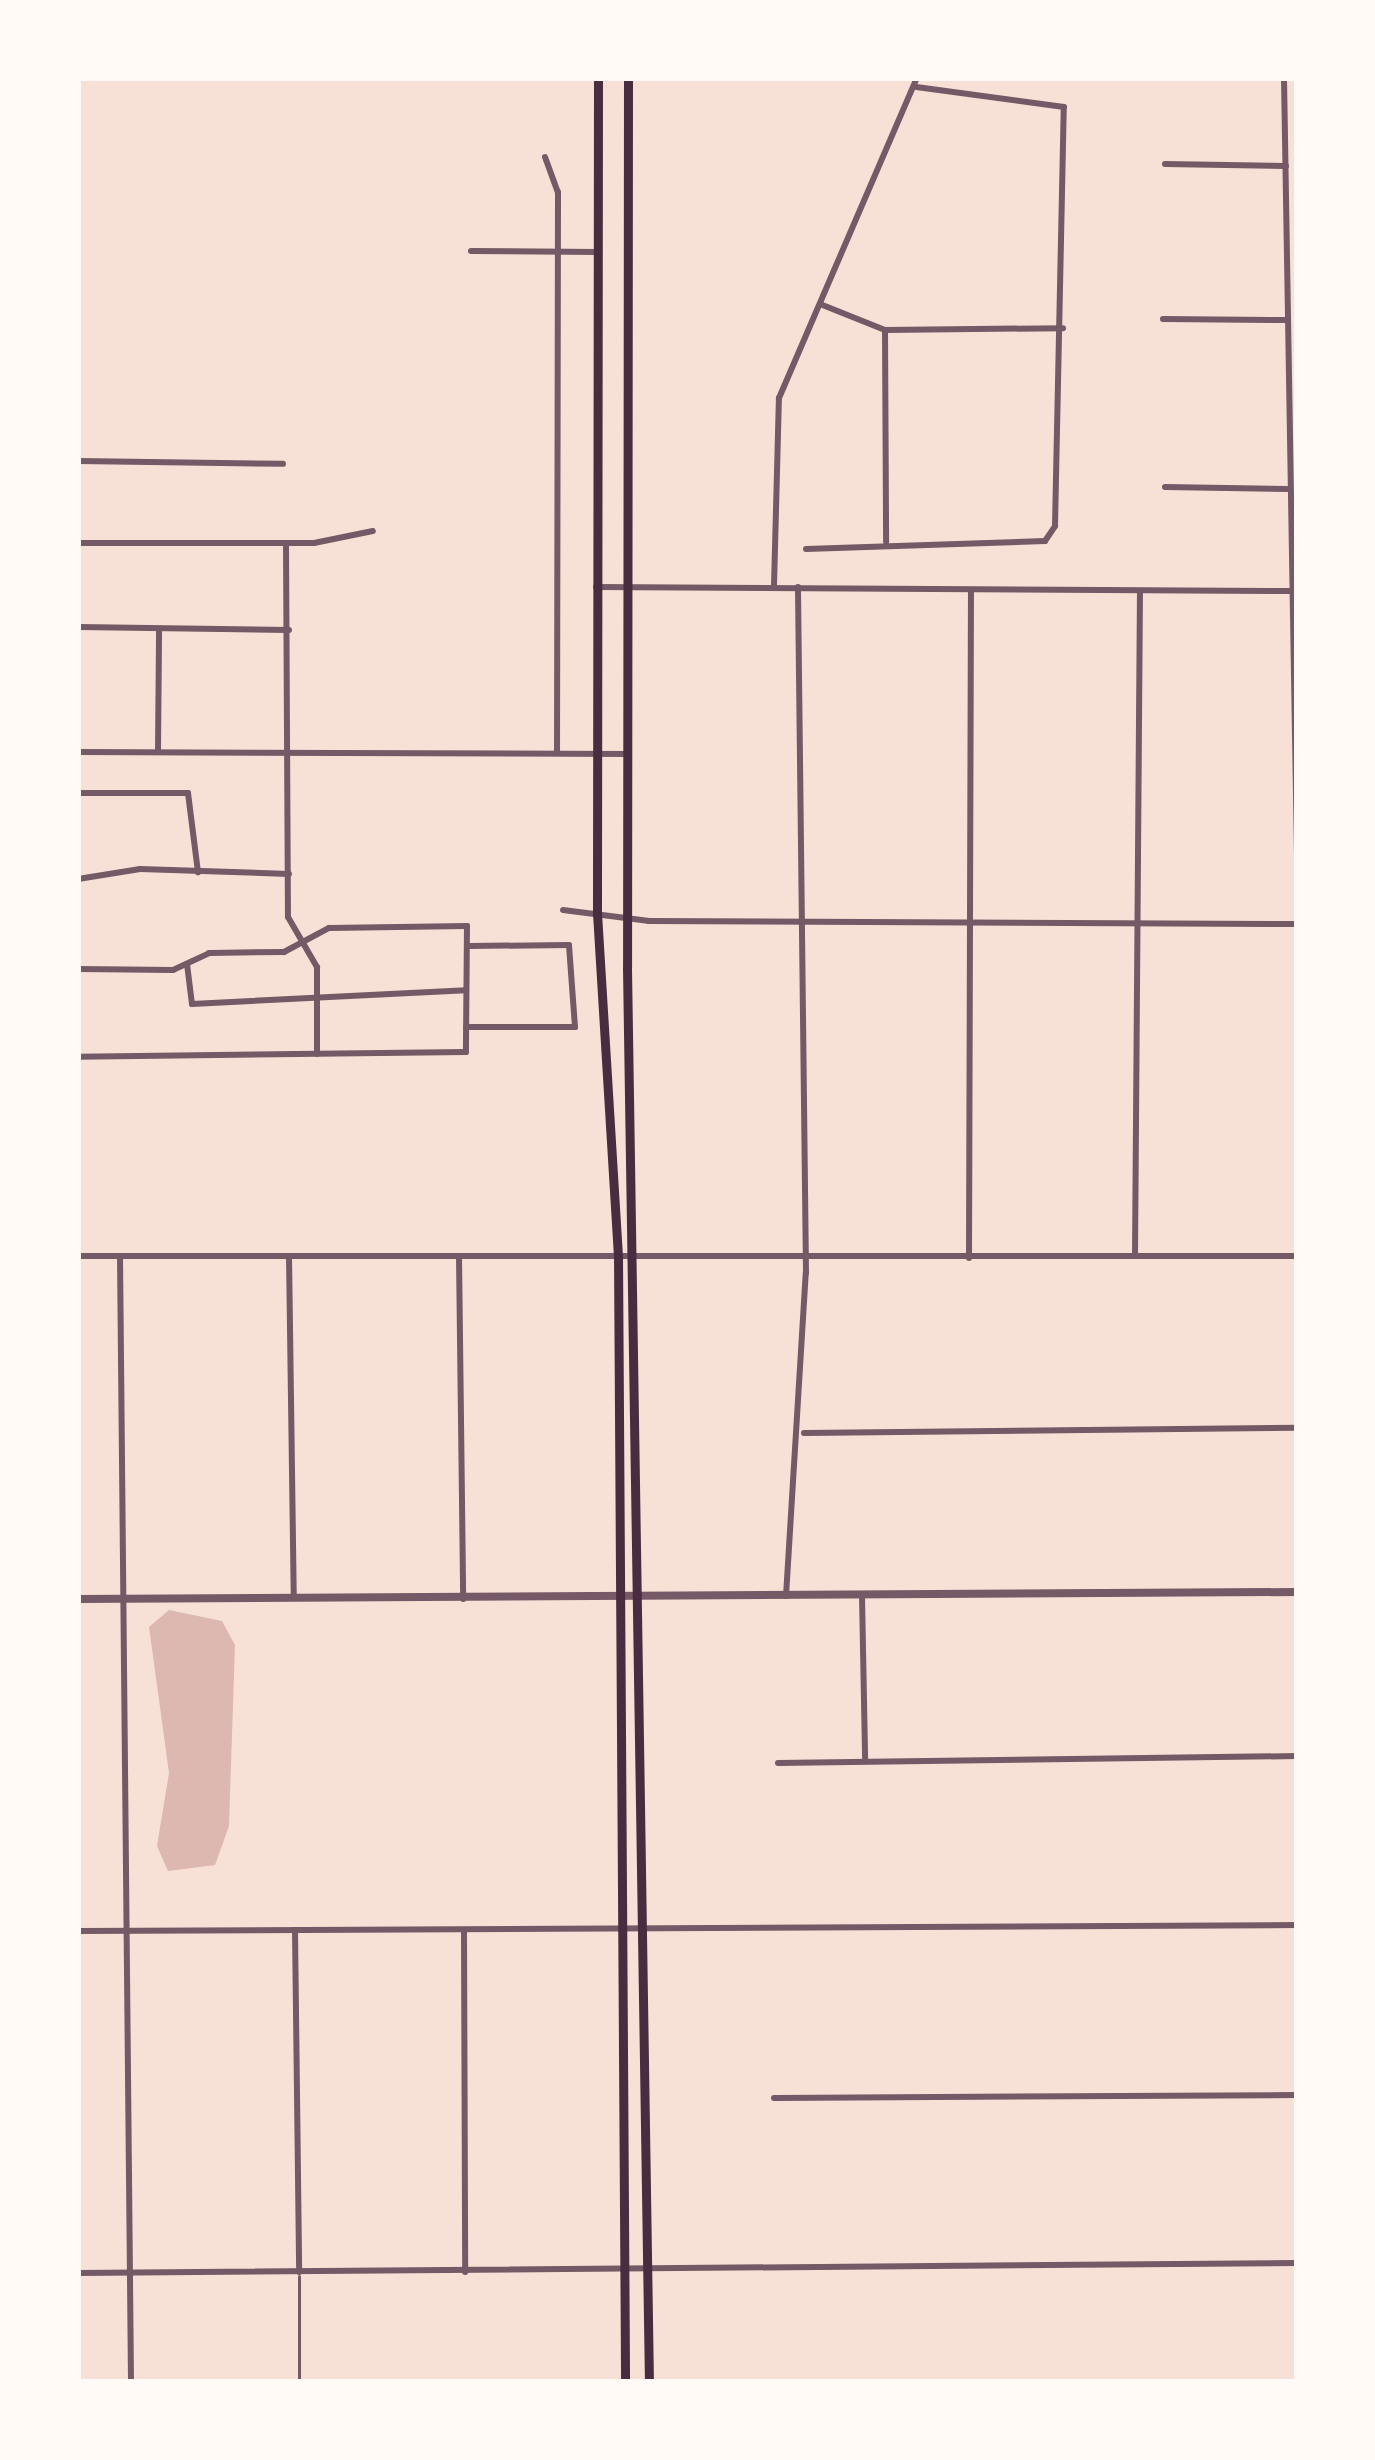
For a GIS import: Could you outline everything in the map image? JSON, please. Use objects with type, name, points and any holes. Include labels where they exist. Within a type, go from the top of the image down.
[{"type":"main road","points":[[598,78],[597,913],[617,1256],[626,2382]]},
{"type":"main road","points":[[628,78],[627,918],[644,1598],[649,2382]]},
{"type":"street","points":[[1284,78],[1287,489],[1295,591],[1297,856]]},
{"type":"street","points":[[774,586],[779,398],[916,82],[1064,107],[1063,328],[1049,540],[886,543],[806,550]]},
{"type":"street","points":[[545,157],[559,251],[557,752]]},
{"type":"street","points":[[1165,164],[1286,166]]},
{"type":"street","points":[[471,251],[597,252]]},
{"type":"street","points":[[820,304],[885,330],[1063,328]]},
{"type":"street","points":[[1163,319],[1286,320]]},
{"type":"street","points":[[885,330],[886,543]]},
{"type":"street","points":[[78,461],[283,464]]},
{"type":"street","points":[[1165,487],[1287,489]]},
{"type":"street","points":[[78,543],[286,543],[373,531]]},
{"type":"street","points":[[286,543],[289,874],[301,943],[317,994],[317,1054]]},
{"type":"street","points":[[786,1597],[788,1461],[804,1432],[798,586]]},
{"type":"street","points":[[596,587],[1295,591]]},
{"type":"street","points":[[969,1258],[971,591]]},
{"type":"street","points":[[1135,1255],[1141,591]]},
{"type":"street","points":[[78,627],[289,630]]},
{"type":"street","points":[[158,752],[159,628]]},
{"type":"street","points":[[78,752],[626,754]]},
{"type":"street","points":[[78,793],[188,793],[198,872]]},
{"type":"street","points":[[78,879],[198,872],[289,874]]},
{"type":"street","points":[[563,910],[627,918],[798,922],[1297,924]]},
{"type":"street","points":[[78,969],[188,964],[301,943],[329,928],[467,926],[466,1052],[78,1057]]},
{"type":"street","points":[[466,1028],[575,1027],[569,945],[468,946]]},
{"type":"street","points":[[188,964],[192,1004],[317,994],[466,990]]},
{"type":"street","points":[[78,1256],[1297,1256]]},
{"type":"street","points":[[120,1256],[127,1599],[124,1930],[131,2382]]},
{"type":"street","points":[[289,1256],[294,1598]]},
{"type":"street","points":[[459,1256],[463,1599]]},
{"type":"street","points":[[804,1432],[1297,1428]]},
{"type":"street","points":[[78,1599],[1297,1592]]},
{"type":"street","points":[[862,1596],[865,1759]]},
{"type":"street","points":[[778,1763],[1297,1756]]},
{"type":"street","points":[[78,1930],[1297,1925]]},
{"type":"street","points":[[295,1930],[298,2272]]},
{"type":"street","points":[[464,1930],[465,2272]]},
{"type":"street","points":[[774,2098],[1297,2095]]},
{"type":"street","points":[[78,2273],[1297,2263]]},
{"type":"lane","points":[[298,2272],[299,2382]]},
{"type":"shaded area","points":[[169,1610],[222,1621],[235,1645],[229,1826],[215,1865],[168,1871],[157,1846],[169,1773],[149,1627]]}]
